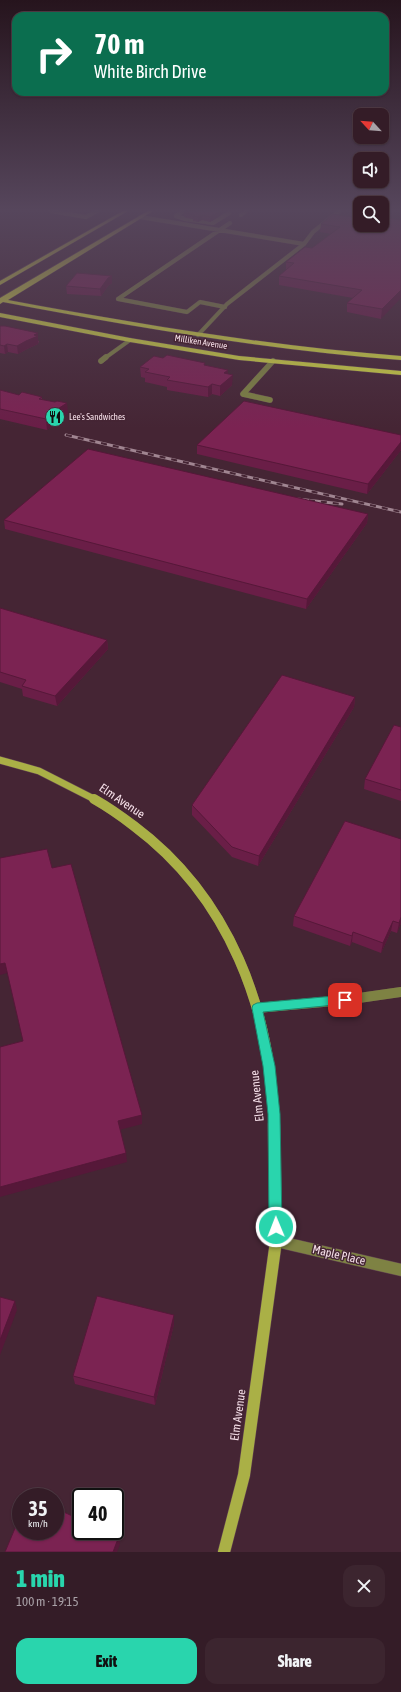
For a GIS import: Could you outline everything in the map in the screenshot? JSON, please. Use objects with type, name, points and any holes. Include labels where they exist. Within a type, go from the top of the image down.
[{"type":"main road","points":[[1,301],[30,283]]},
{"type":"main road","name":"Milliken Avenue","points":[[1,301],[73,315],[198,335],[321,351],[401,358]]},
{"type":"main road","name":"Milliken Avenue","points":[[0,315],[130,340],[239,358],[401,373]]},
{"type":"street","points":[[141,283],[118,299],[187,312],[200,302],[225,307]]},
{"type":"street","points":[[198,335],[225,307],[255,283]]},
{"type":"street","points":[[101,361],[130,340]]},
{"type":"street","points":[[270,400],[243,394],[273,361]]},
{"type":"street","name":"Elm Avenue","points":[[0,760],[39,771],[107,806],[154,841],[175,862],[216,913],[245,970],[257,1008],[269,1066],[274,1114],[276,1241],[244,1475],[224,1552]]},
{"type":"street","points":[[257,1008],[345,1000],[401,992]]},
{"type":"street","name":"Maple Place","points":[[276,1241],[401,1270]]},
{"type":"building","points":[[68,283],[104,283],[100,289],[66,286]]},
{"type":"building","points":[[323,283],[401,283],[401,290],[382,309],[347,303],[362,290]]},
{"type":"building","points":[[0,326],[38,333],[34,335],[38,336],[17,346],[7,344],[4,346],[0,345]]},
{"type":"building","points":[[167,355],[205,363],[204,365],[228,370],[224,373],[233,375],[220,386],[212,384],[208,387],[167,380],[170,377],[145,372],[149,369],[140,367],[154,356],[163,358]]},
{"type":"building","points":[[0,390],[19,395],[22,392],[42,397],[39,399],[67,403],[53,412],[55,413],[46,419],[0,409]]},
{"type":"building","points":[[244,401],[401,435],[401,442],[368,484],[197,445]]},
{"type":"building","points":[[88,449],[368,514],[307,599],[4,520]]},
{"type":"building","points":[[0,608],[107,640],[55,696],[22,686],[26,680],[0,672]]},
{"type":"building","points":[[282,675],[355,697],[259,856],[232,847],[192,805]]},
{"type":"building","points":[[394,725],[401,727],[401,790],[365,779]]},
{"type":"building","points":[[345,821],[401,839],[401,917],[399,923],[393,921],[383,943],[353,932],[352,936],[294,916]]},
{"type":"building","points":[[47,849],[52,868],[71,864],[142,1115],[118,1121],[126,1153],[0,1187],[0,1047],[23,1041],[5,963],[0,964],[0,858]]},
{"type":"building","points":[[97,1296],[174,1315],[154,1397],[73,1376]]},
{"type":"building","points":[[0,1297],[15,1301],[0,1340]]},
{"type":"building","points":[[64,1512],[72,1516],[72,1540],[118,1540],[113,1552],[5,1552],[12,1535],[12,1540],[64,1540]]},
{"type":"railway","points":[[66,435],[401,512]]},
{"type":"railway","points":[[297,499],[342,504]]},
{"type":"place","name":"Lee's Sandwiches","points":[[55,417]]},
{"type":"route","points":[[276,1227],[274,1114],[269,1066],[257,1008],[345,1000]]}]
